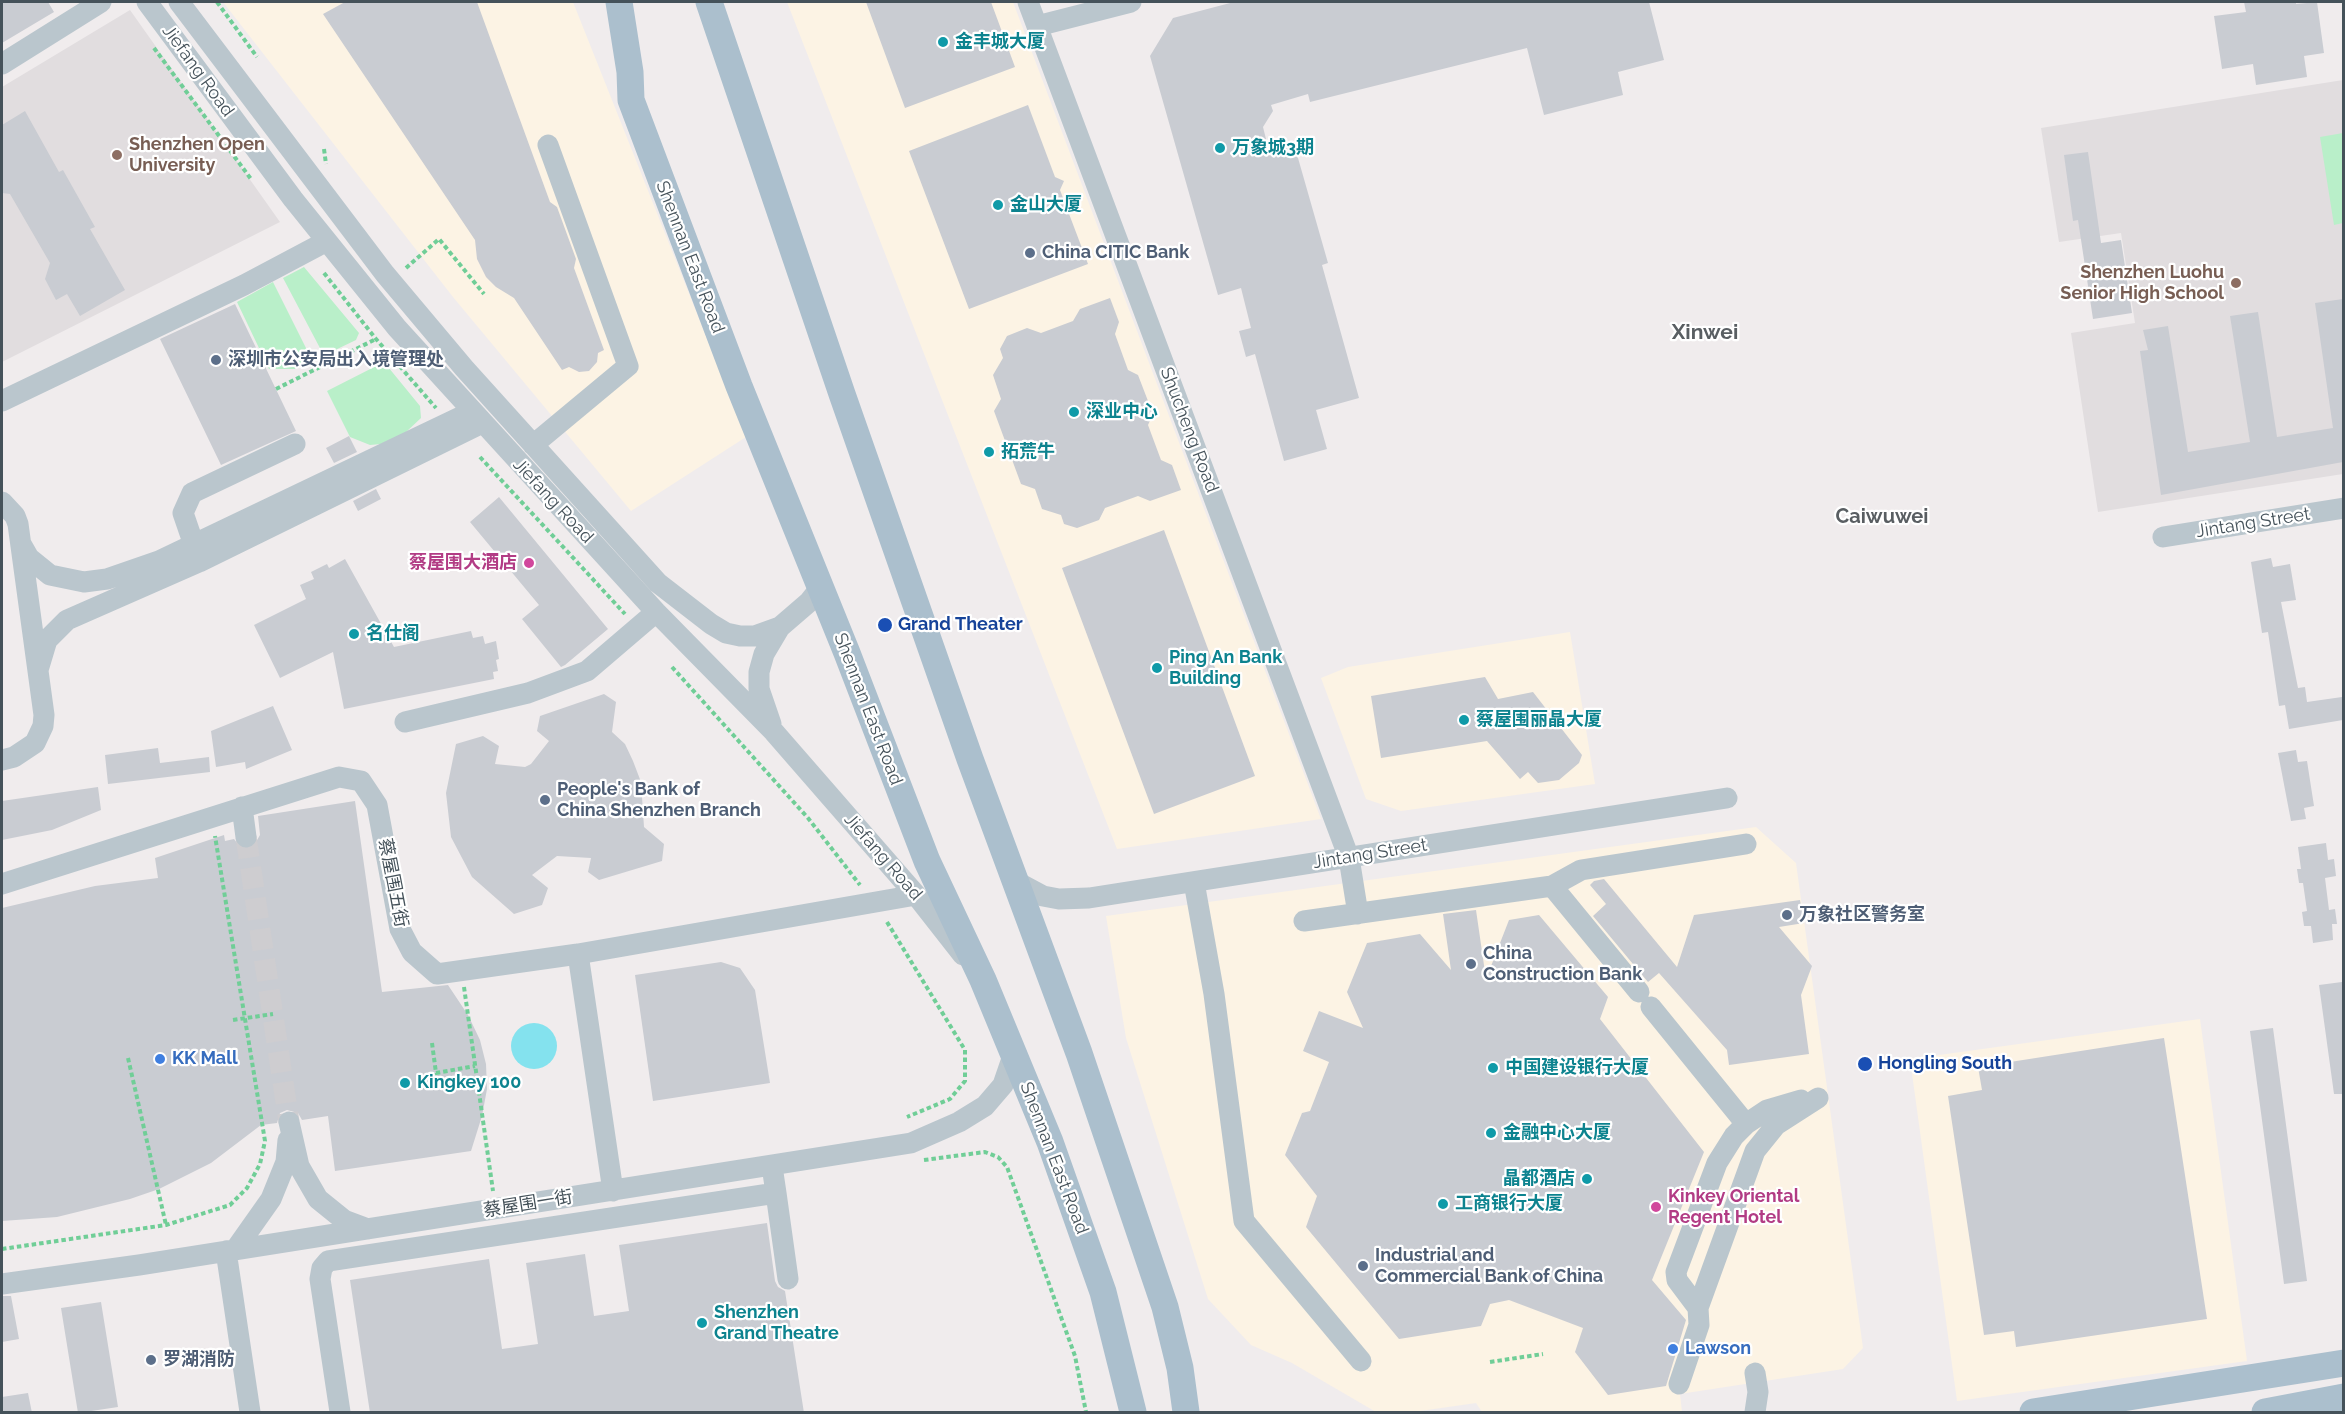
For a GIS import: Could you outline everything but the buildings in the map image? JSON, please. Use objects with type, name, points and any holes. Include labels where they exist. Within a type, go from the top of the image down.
[{"type":"main road","name":"Shennan East Road","points":[[618,2],[630,72],[631,100],[739,386],[927,861],[1014,1053],[1070,1196],[1103,1292],[1133,1413]]},
{"type":"main road","points":[[709,2],[842,394],[1015,881],[1079,1053],[1165,1307],[1194,1413]]},
{"type":"main road","points":[[1115,1339],[1117,1413]]},
{"type":"main road","points":[[2032,1413],[2343,1363]]},
{"type":"main road","points":[[1180,1368],[1186,1413]]},
{"type":"main road","points":[[2265,1413],[2343,1397]]},
{"type":"street","name":"Jiefang Road","points":[[147,2],[225,110],[397,328],[656,612],[774,732],[916,895],[982,980]]},
{"type":"street","name":"Jiefang Road","points":[[179,2],[385,274],[533,445],[658,583],[711,624],[726,633],[740,636],[754,636],[780,627],[810,602],[820,588]]},
{"type":"street","points":[[1037,9],[1131,2]]},
{"type":"street","points":[[2,64],[91,4]]},
{"type":"street","name":"Shucheng Road","points":[[1037,9],[1349,858],[1358,914]]},
{"type":"street","points":[[533,445],[628,366],[548,145]]},
{"type":"street","points":[[2,401],[244,285],[327,241]]},
{"type":"street","points":[[21,544],[29,558],[50,575],[84,582],[107,579],[136,570],[194,545],[476,417]]},
{"type":"street","points":[[38,670],[48,640],[67,620],[199,562],[476,417]]},
{"type":"street","points":[[194,545],[183,513],[192,494],[295,444]]},
{"type":"street","points":[[2,502],[15,516],[21,544],[44,715],[40,735],[27,751],[2,760]]},
{"type":"street","name":"Jintang Street","points":[[2163,537],[2343,508]]},
{"type":"street","points":[[405,722],[528,693],[587,671],[656,612]]},
{"type":"street","points":[[774,732],[759,689],[759,672],[770,642],[780,627]]},
{"type":"street","name":"蔡屋围五街","points":[[2,884],[339,777],[361,781],[377,805],[400,929],[412,952],[437,974],[578,954],[916,895]]},
{"type":"street","name":"Jintang Street","points":[[1015,881],[1043,896],[1074,900],[1727,798]]},
{"type":"street","points":[[242,807],[246,837]]},
{"type":"street","points":[[1304,921],[1552,886],[1581,870],[1746,844]]},
{"type":"street","points":[[1194,882],[1214,994],[1244,1221],[1361,1361]]},
{"type":"street","points":[[1552,886],[1746,1124]]},
{"type":"street","points":[[578,954],[613,1191]]},
{"type":"street","name":"蔡屋围一街","points":[[2,1284],[231,1251],[772,1166],[912,1152],[985,1106],[1003,1085],[1014,1053]]},
{"type":"street","points":[[1679,1384],[1699,1325],[1698,1308],[1755,1151],[1764,1137],[1788,1115],[1819,1098],[1778,1106],[1746,1124],[1734,1136],[1717,1163],[1676,1272],[1677,1280],[1698,1308]]},
{"type":"street","points":[[250,1413],[231,1251],[261,1217],[280,1181],[286,1162],[289,1122],[299,1166],[318,1199],[344,1220],[369,1229]]},
{"type":"street","points":[[772,1166],[788,1279]]},
{"type":"street","points":[[340,1413],[320,1279],[322,1268],[328,1261],[776,1193]]},
{"type":"street","points":[[1755,1413],[1756,1382],[1770,1413]]},
{"type":"path","points":[[217,2],[257,57]]},
{"type":"path","points":[[151,44],[255,184]]},
{"type":"path","points":[[406,268],[438,239],[484,294]]},
{"type":"path","points":[[307,251],[376,339],[437,408]]},
{"type":"path","points":[[276,389],[376,339]]},
{"type":"path","points":[[480,457],[626,615]]},
{"type":"path","points":[[672,667],[808,818],[862,888]]},
{"type":"path","points":[[2,1249],[166,1226],[230,1204],[247,1188],[260,1164],[265,1141],[214,828]]},
{"type":"path","points":[[887,922],[965,1050],[964,1081],[950,1100],[907,1118]]},
{"type":"path","points":[[462,972],[495,1209]]},
{"type":"path","points":[[233,1020],[273,1014]]},
{"type":"path","points":[[432,1043],[436,1072],[475,1066]]},
{"type":"path","points":[[128,1058],[166,1226]]},
{"type":"path","points":[[912,1152],[986,1152],[998,1156],[1007,1167],[1075,1356],[1086,1413]]},
{"type":"path","points":[[1490,1362],[1543,1354]]},
{"type":"shaded area","points":[[223,2],[573,2],[746,437],[631,511],[453,297]]},
{"type":"shaded area","points":[[787,2],[1013,2],[1321,819],[1117,849]]},
{"type":"shaded area","name":"Shenzhen Open University","points":[[130,10],[280,222],[2,362],[2,87]]},
{"type":"shaded area","name":"Shenzhen Luohu Senior High School","points":[[2343,80],[2343,474],[2098,512],[2071,333],[2135,323],[2121,233],[2059,242],[2041,128]]},
{"type":"shaded area","points":[[1570,632],[1595,784],[1401,811],[1366,799],[1321,678],[1348,667]]},
{"type":"shaded area","points":[[1756,827],[1796,863],[1863,1348],[1843,1369],[1680,1394],[1682,1412],[1482,1412],[1476,1403],[1413,1412],[1376,1412],[1292,1363],[1251,1345],[1208,1299],[1126,1038],[1106,916]]},
{"type":"shaded area","points":[[2200,1019],[2247,1361],[1957,1401],[1910,1059]]},
{"type":"green space","points":[[2343,133],[2343,223],[2334,225],[2320,137]]},
{"type":"green space","points":[[304,267],[359,333],[356,340],[331,352],[321,350],[283,278]]},
{"type":"green space","points":[[273,282],[312,360],[296,369],[269,369],[237,302]]},
{"type":"green space","points":[[384,362],[420,406],[421,418],[405,433],[381,444],[370,445],[350,437],[327,391]]},
{"type":"water","points":[[534,1023],[550,1030],[557,1046],[550,1062],[534,1069],[518,1062],[511,1046],[518,1030]]},
{"type":"tunnel","points":[[246,837],[289,1122]]},
{"type":"place","name":"金丰城大厦","points":[[943,42]]},
{"type":"place","name":"万象城3期","points":[[1220,148]]},
{"type":"place","name":"Shenzhen Open University","points":[[117,155]]},
{"type":"place","name":"金山大厦","points":[[998,205]]},
{"type":"place","name":"China CITIC Bank","points":[[1030,253]]},
{"type":"place","name":"Shenzhen Luohu Senior High School","points":[[2236,283]]},
{"type":"place","name":"深圳市公安局出入境管理处","points":[[216,360]]},
{"type":"place","name":"深业中心","points":[[1074,412]]},
{"type":"place","name":"拓荒牛","points":[[989,452]]},
{"type":"place","name":"蔡屋围大酒店","points":[[529,563]]},
{"type":"place","name":"Grand Theater","points":[[885,625]]},
{"type":"place","name":"名仕阁","points":[[354,634]]},
{"type":"place","name":"Ping An Bank Building","points":[[1157,668]]},
{"type":"place","name":"蔡屋围丽晶大厦","points":[[1464,720]]},
{"type":"place","name":"People's Bank of China Shenzhen Branch","points":[[545,800]]},
{"type":"place","name":"万象社区警务室","points":[[1787,915]]},
{"type":"place","name":"China Construction Bank","points":[[1471,964]]},
{"type":"place","name":"KK Mall","points":[[160,1059]]},
{"type":"place","name":"Hongling South","points":[[1865,1064]]},
{"type":"place","name":"中国建设银行大厦","points":[[1493,1068]]},
{"type":"place","name":"Kingkey 100","points":[[405,1083]]},
{"type":"place","name":"金融中心大厦","points":[[1491,1133]]},
{"type":"place","name":"晶都酒店","points":[[1587,1179]]},
{"type":"place","name":"工商银行大厦","points":[[1443,1204]]},
{"type":"place","name":"Kinkey Oriental Regent Hotel","points":[[1656,1207]]},
{"type":"place","name":"Industrial and Commercial Bank of China","points":[[1363,1266]]},
{"type":"place","name":"Shenzhen Grand Theatre","points":[[702,1323]]},
{"type":"place","name":"Lawson","points":[[1673,1349]]},
{"type":"place","name":"罗湖消防","points":[[151,1360]]},
{"type":"district","name":"Xinwei","points":[[1705,333]]},
{"type":"district","name":"Caiwuwei","points":[[1882,517]]}]
